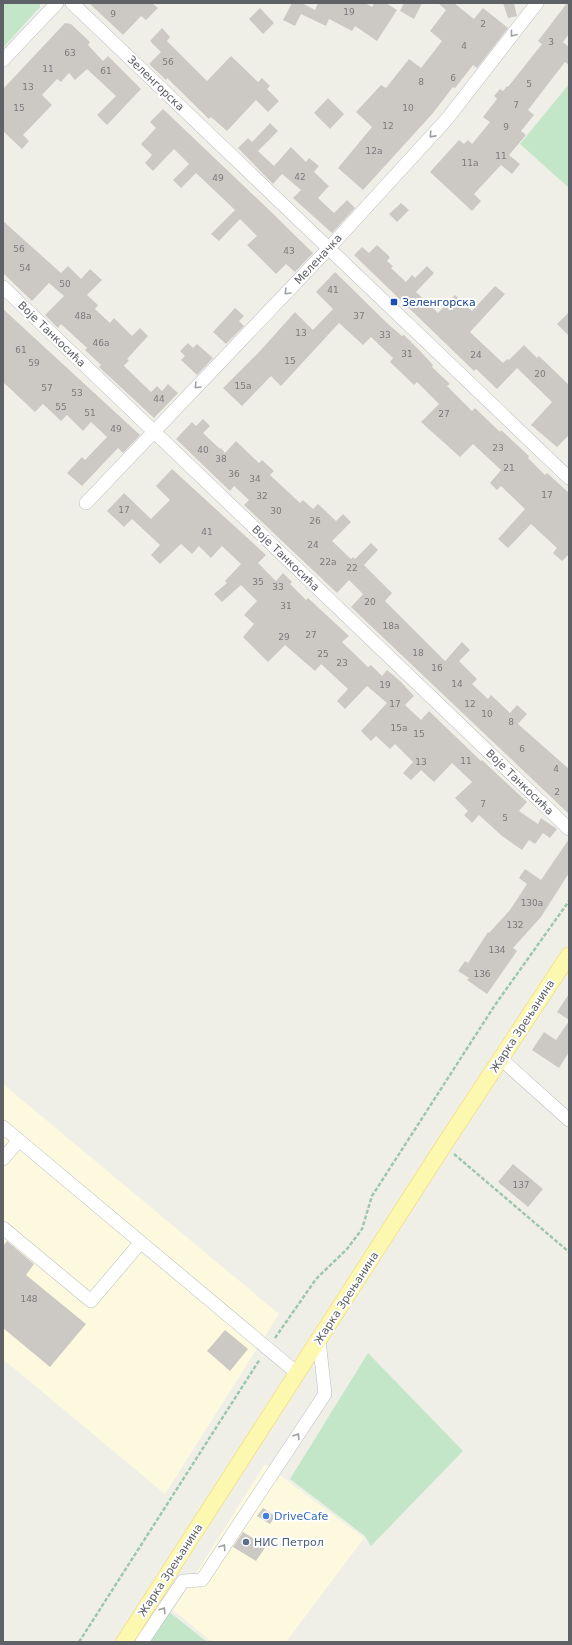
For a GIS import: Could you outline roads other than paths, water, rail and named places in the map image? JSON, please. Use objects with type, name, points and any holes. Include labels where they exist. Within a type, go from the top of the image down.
[{"type":"main road","name":"Жарка Зрењанина","points":[[124,1642],[444,1145],[569,955]]},
{"type":"street","points":[[3,60],[57,3]]},
{"type":"street","name":"Зеленгорска","points":[[72,3],[569,478]]},
{"type":"street","name":"Меленачка","points":[[86,503],[329,248],[447,119],[537,3]]},
{"type":"street","name":"Воје Танкосића","points":[[3,287],[569,829]]},
{"type":"street","points":[[500,1059],[569,1120]]},
{"type":"street","points":[[3,1127],[298,1373]]},
{"type":"street","points":[[3,1159],[19,1140]]},
{"type":"street","points":[[3,1228],[91,1301],[140,1242]]},
{"type":"street","points":[[142,1642],[183,1581],[202,1580],[325,1394],[319,1340]]},
{"type":"place","name":"Зеленгорска","points":[[394,302]]},
{"type":"place","name":"DriveCafe","points":[[266,1516]]},
{"type":"place","name":"НИС Петрол","points":[[246,1542]]}]
